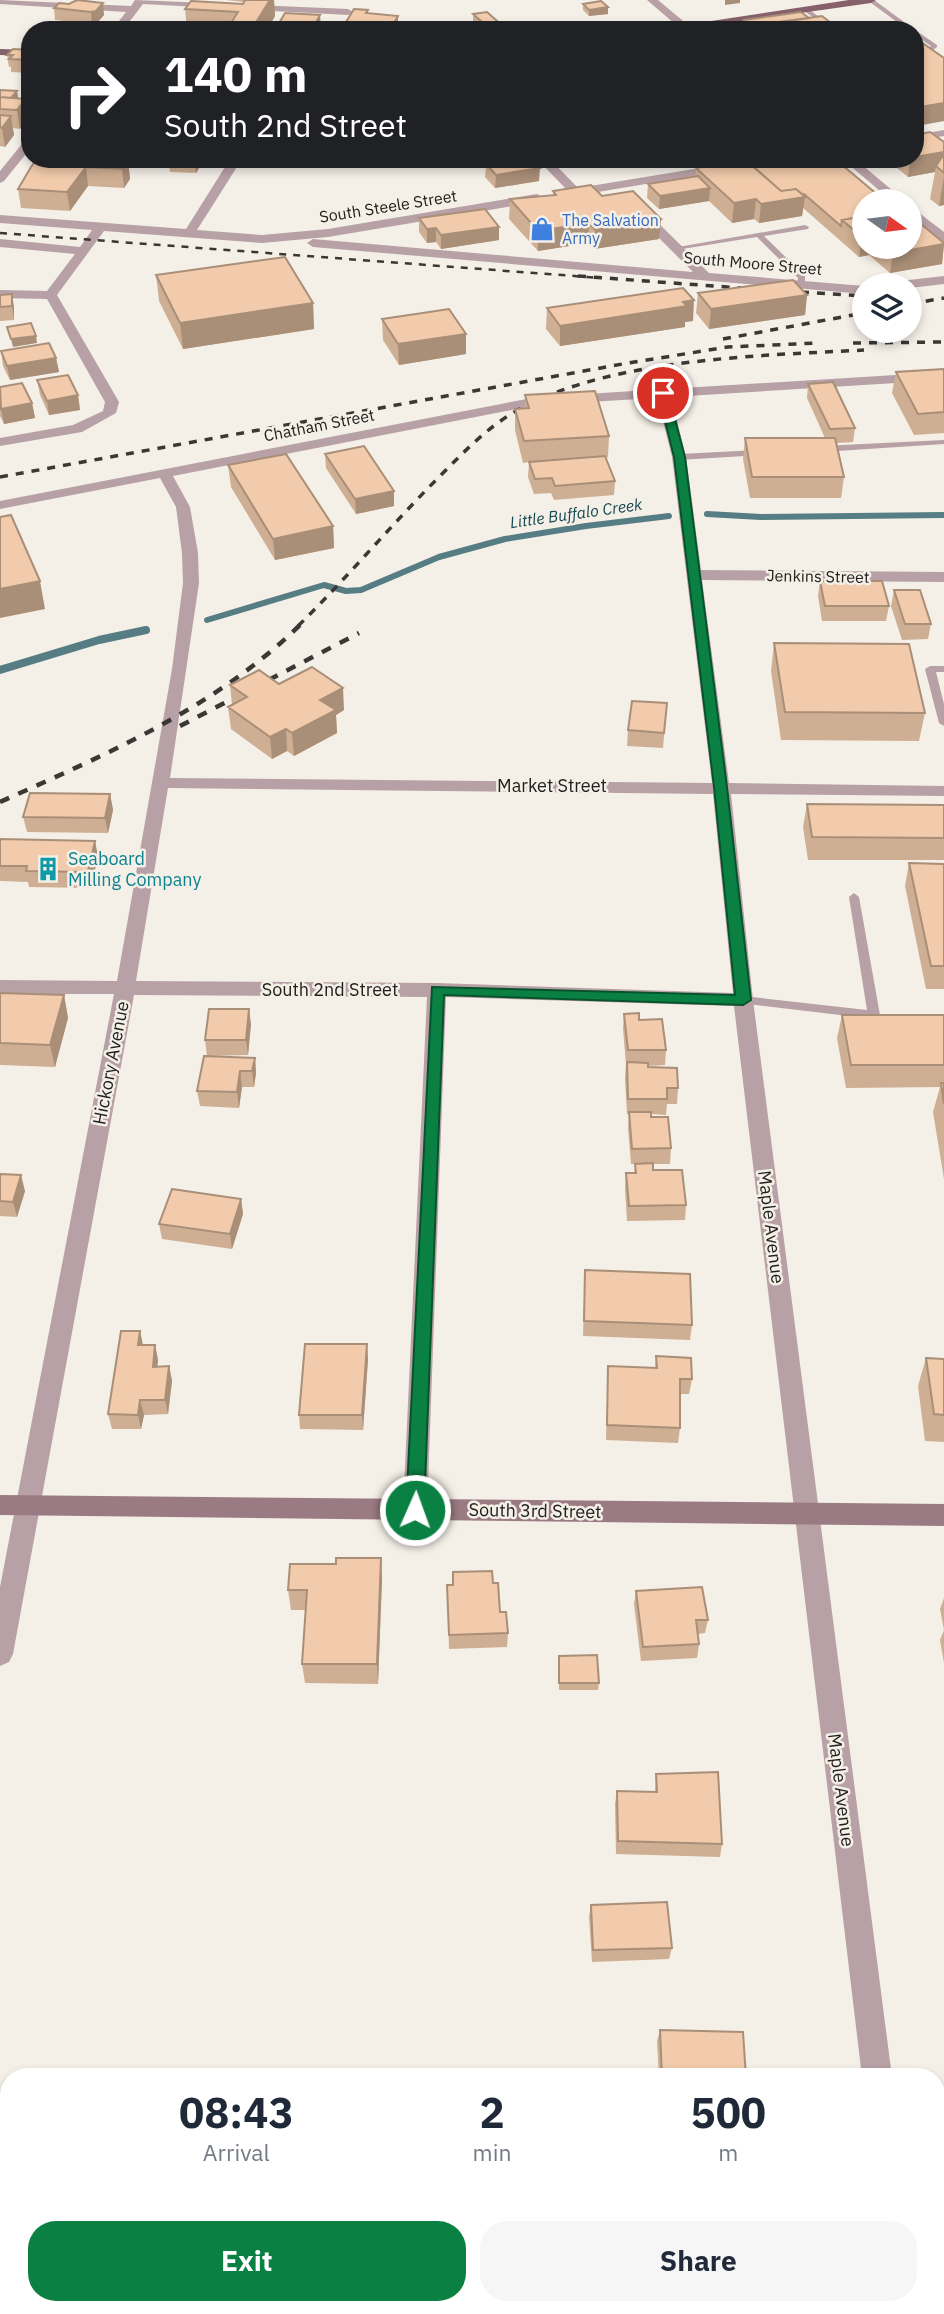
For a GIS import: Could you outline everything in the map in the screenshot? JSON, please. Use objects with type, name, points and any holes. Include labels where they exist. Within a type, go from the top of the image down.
[{"type":"main road","points":[[730,21],[870,0]]},
{"type":"main road","points":[[0,52],[21,53]]},
{"type":"street","points":[[0,1],[137,4],[178,2],[345,17],[355,0]]},
{"type":"street","points":[[652,0],[678,21]]},
{"type":"street","points":[[124,21],[137,4]]},
{"type":"street","points":[[925,139],[944,133]]},
{"type":"street","points":[[0,179],[21,152]]},
{"type":"street","points":[[189,234],[230,168]]},
{"type":"street","points":[[553,168],[576,192]]},
{"type":"street","name":"South Steele Street","points":[[0,219],[262,239],[328,233],[576,192],[621,194],[738,168]]},
{"type":"street","points":[[859,168],[884,189]]},
{"type":"street","points":[[621,194],[705,276]]},
{"type":"street","points":[[922,220],[944,238]]},
{"type":"street","points":[[51,295],[100,228]]},
{"type":"street","name":"South Moore Street","points":[[262,239],[852,288]]},
{"type":"street","points":[[0,243],[81,251]]},
{"type":"street","points":[[922,282],[944,280]]},
{"type":"street","points":[[0,295],[51,295]]},
{"type":"street","points":[[0,442],[77,429],[109,413],[112,402],[51,295]]},
{"type":"street","name":"Chatham Street","points":[[0,505],[537,401],[944,376]]},
{"type":"street","name":"Maple Avenue","points":[[655,394],[679,457],[721,787],[743,1000],[876,2068]]},
{"type":"street","name":"Hickory Avenue","points":[[0,1654],[125,989],[170,731],[191,583],[190,553],[183,507],[164,473]]},
{"type":"street","name":"Jenkins Street","points":[[693,575],[944,577]]},
{"type":"street","name":"Market Street","points":[[160,783],[944,791]]},
{"type":"street","name":"South 2nd Street","points":[[0,987],[437,990],[743,1000]]},
{"type":"street","points":[[415,1510],[437,990]]},
{"type":"street","name":"South 3rd Street","points":[[0,1505],[944,1515]]},
{"type":"lane","points":[[870,0],[899,21]]},
{"type":"lane","points":[[805,9],[822,21]]},
{"type":"lane","points":[[924,39],[934,46],[924,52]]},
{"type":"lane","points":[[676,248],[804,227]]},
{"type":"lane","points":[[759,234],[802,278],[801,284]]},
{"type":"lane","points":[[805,450],[944,442]]},
{"type":"lane","points":[[679,457],[763,452]]},
{"type":"lane","points":[[944,669],[930,669],[944,723]]},
{"type":"lane","points":[[743,1000],[874,1015],[854,897]]},
{"type":"building","points":[[77,0],[103,3],[96,11],[91,12],[54,8],[59,3],[69,4]]},
{"type":"building","points":[[245,0],[270,0],[257,21],[232,21],[238,12],[185,9],[191,1],[243,4]]},
{"type":"building","points":[[601,1],[608,7],[589,10],[583,4]]},
{"type":"building","points":[[354,9],[398,16],[395,21],[347,21]]},
{"type":"building","points":[[487,12],[497,21],[481,21],[473,14]]},
{"type":"building","points":[[801,12],[809,18],[788,21],[744,20]]},
{"type":"building","points":[[285,13],[320,15],[317,21],[280,21]]},
{"type":"building","points":[[822,16],[828,21],[786,21]]},
{"type":"building","points":[[924,44],[944,58],[944,103],[924,106]]},
{"type":"building","points":[[13,49],[21,49],[21,60],[9,59],[13,55],[7,55]]},
{"type":"building","points":[[0,90],[17,91],[11,98],[0,97]]},
{"type":"building","points":[[0,97],[21,99],[21,105],[17,110],[0,109]]},
{"type":"building","points":[[0,115],[11,116],[2,128],[0,127]]},
{"type":"building","points":[[930,132],[944,142],[944,152],[924,155],[924,133]]},
{"type":"building","points":[[944,154],[944,173],[936,166]]},
{"type":"building","points":[[30,168],[85,168],[67,192],[18,189]]},
{"type":"building","points":[[490,168],[540,168],[496,175]]},
{"type":"building","points":[[696,168],[755,168],[781,191],[796,189],[805,197],[761,204],[756,199],[734,203]]},
{"type":"building","points":[[754,168],[846,168],[871,189],[852,189],[852,218],[842,220],[841,226],[796,189],[781,191]]},
{"type":"building","points":[[698,176],[710,188],[660,196],[648,184]]},
{"type":"building","points":[[591,185],[602,196],[633,191],[661,219],[595,230],[589,223],[538,231],[510,199],[556,195],[553,191]]},
{"type":"building","points":[[485,209],[499,227],[441,235],[436,228],[427,229],[419,218]]},
{"type":"building","points":[[852,218],[852,228],[842,220]]},
{"type":"building","points":[[922,225],[944,243],[922,248]]},
{"type":"building","points":[[285,257],[313,303],[180,323],[156,275]]},
{"type":"building","points":[[793,280],[807,295],[711,309],[698,293]]},
{"type":"building","points":[[683,288],[694,300],[683,302],[687,306],[560,326],[547,308]]},
{"type":"building","points":[[12,294],[12,306],[0,307],[0,295]]},
{"type":"building","points":[[449,309],[466,334],[398,344],[382,319]]},
{"type":"building","points":[[31,323],[36,336],[11,339],[7,327]]},
{"type":"building","points":[[49,343],[56,358],[7,366],[1,351]]},
{"type":"building","points":[[944,369],[944,412],[918,414],[896,372]]},
{"type":"building","points":[[68,375],[78,395],[47,401],[37,380]]},
{"type":"building","points":[[833,382],[855,428],[830,429],[808,384]]},
{"type":"building","points":[[22,383],[32,403],[1,409],[0,387]]},
{"type":"building","points":[[595,391],[609,436],[524,441],[515,409],[529,408],[525,395]]},
{"type":"building","points":[[745,438],[835,438],[844,477],[752,477]]},
{"type":"building","points":[[364,446],[394,491],[355,499],[325,454]]},
{"type":"building","points":[[286,454],[333,526],[273,539],[228,465]]},
{"type":"building","points":[[605,456],[615,481],[555,486],[552,478],[535,479],[529,462]]},
{"type":"building","points":[[11,515],[40,581],[0,589],[0,517]]},
{"type":"building","points":[[820,581],[882,581],[889,606],[825,606]]},
{"type":"building","points":[[894,590],[920,590],[931,624],[905,624]]},
{"type":"building","points":[[774,643],[909,644],[925,713],[785,712]]},
{"type":"building","points":[[312,667],[343,688],[320,700],[336,710],[292,733],[286,729],[270,737],[228,707],[247,697],[230,685],[259,670],[279,684]]},
{"type":"building","points":[[632,701],[667,703],[664,733],[628,730]]},
{"type":"building","points":[[30,793],[110,794],[105,818],[23,817]]},
{"type":"building","points":[[807,804],[944,805],[944,838],[812,837]]},
{"type":"building","points":[[0,839],[95,841],[88,872],[26,871],[27,866],[0,866]]},
{"type":"building","points":[[909,863],[944,864],[944,966],[931,966]]},
{"type":"building","points":[[0,993],[64,995],[50,1045],[0,1043]]},
{"type":"building","points":[[209,1009],[249,1009],[246,1040],[205,1040]]},
{"type":"building","points":[[639,1013],[639,1020],[662,1019],[666,1050],[628,1050],[624,1014]]},
{"type":"building","points":[[842,1015],[944,1015],[944,1065],[851,1065]]},
{"type":"building","points":[[204,1056],[255,1058],[252,1071],[240,1071],[237,1092],[197,1091]]},
{"type":"building","points":[[627,1062],[648,1063],[648,1067],[677,1068],[678,1088],[667,1088],[667,1099],[628,1099]]},
{"type":"building","points":[[941,1083],[944,1083],[944,1104]]},
{"type":"building","points":[[629,1112],[651,1112],[651,1117],[668,1117],[671,1148],[632,1149]]},
{"type":"building","points":[[653,1163],[653,1170],[682,1170],[686,1205],[629,1206],[626,1173],[636,1173],[635,1164]]},
{"type":"building","points":[[0,1174],[21,1175],[13,1202],[0,1201]]},
{"type":"building","points":[[172,1189],[241,1199],[230,1234],[159,1224]]},
{"type":"building","points":[[585,1270],[690,1274],[692,1325],[584,1321]]},
{"type":"building","points":[[121,1331],[140,1331],[138,1345],[155,1345],[153,1367],[169,1366],[165,1400],[140,1400],[138,1415],[108,1414]]},
{"type":"building","points":[[305,1344],[367,1344],[362,1415],[299,1415]]},
{"type":"building","points":[[656,1356],[691,1358],[692,1379],[680,1379],[680,1428],[607,1425],[608,1366],[657,1368]]},
{"type":"building","points":[[926,1358],[944,1359],[944,1415],[934,1414]]},
{"type":"building","points":[[336,1558],[381,1558],[377,1664],[302,1664],[307,1590],[288,1590],[290,1564],[336,1564]]},
{"type":"building","points":[[492,1571],[493,1583],[498,1583],[500,1612],[506,1612],[508,1633],[449,1635],[447,1585],[453,1585],[453,1572]]},
{"type":"building","points":[[702,1587],[708,1620],[696,1620],[699,1644],[643,1647],[636,1591]]},
{"type":"building","points":[[597,1655],[599,1683],[559,1683],[559,1656]]},
{"type":"building","points":[[718,1772],[722,1844],[618,1841],[617,1791],[657,1792],[656,1774]]},
{"type":"building","points":[[667,1902],[672,1948],[593,1950],[591,1905]]},
{"type":"building","points":[[660,2030],[743,2032],[745,2068],[662,2068]]},
{"type":"waterway","name":"Little Buffalo Creek","points":[[707,514],[761,517],[944,515]]},
{"type":"waterway","name":"Little Buffalo Creek","points":[[207,620],[324,585],[346,591],[361,590],[439,557],[505,539],[669,516]]},
{"type":"waterway","name":"Little Buffalo Creek","points":[[0,670],[99,640],[146,630]]},
{"type":"railway","points":[[0,233],[601,278]]},
{"type":"railway","points":[[578,276],[754,289]]},
{"type":"railway","points":[[785,291],[852,295]]},
{"type":"railway","points":[[922,302],[944,298]]},
{"type":"railway","points":[[723,339],[852,315]]},
{"type":"railway","points":[[922,342],[944,342]]},
{"type":"railway","points":[[0,477],[628,363],[728,347],[818,343]]},
{"type":"railway","points":[[298,626],[468,448],[499,422],[536,401],[579,385],[675,364],[864,350]]},
{"type":"railway","points":[[0,802],[120,747],[196,705],[232,681],[300,625]]},
{"type":"railway","points":[[180,726],[359,633]]},
{"type":"place","name":"The Salvation Army","points":[[542,229]]},
{"type":"place","name":"Seaboard Milling Company","points":[[48,869]]},
{"type":"route","points":[[415,1510],[437,990],[743,1000],[721,787],[679,457],[663,393]]}]
